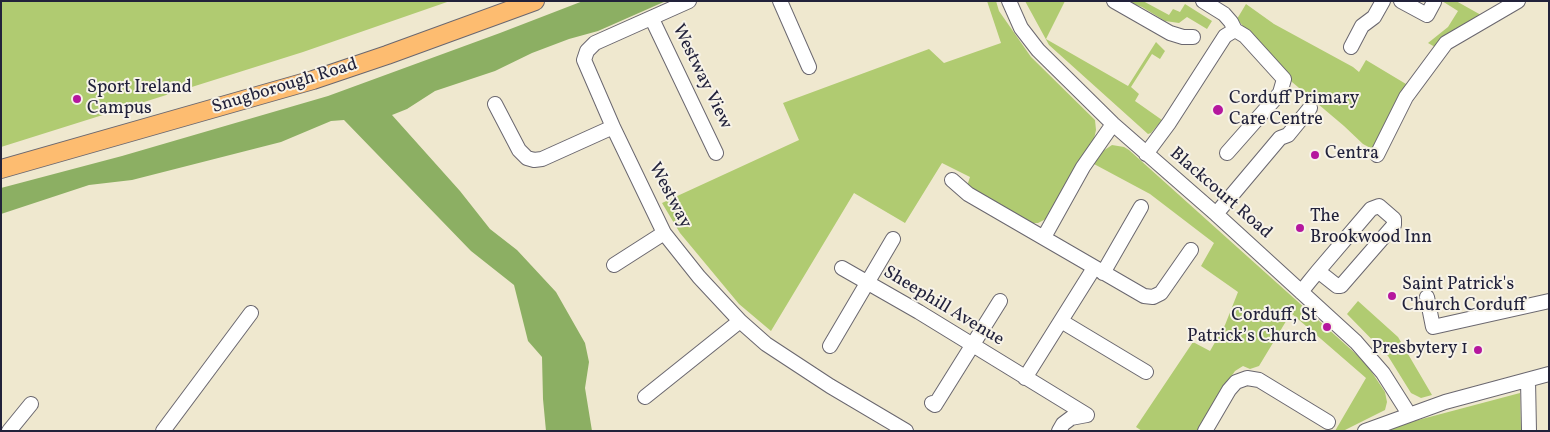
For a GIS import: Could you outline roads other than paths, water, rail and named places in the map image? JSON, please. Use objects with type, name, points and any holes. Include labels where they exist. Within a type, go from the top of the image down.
[{"type":"main road","name":"Snugborough Road","points":[[1,169],[314,80],[387,56],[535,1]]},
{"type":"street","name":"Westway","points":[[689,1],[595,43],[587,51],[584,60],[613,128],[664,233],[699,277],[740,321],[766,344],[830,386],[906,431]]},
{"type":"street","points":[[780,1],[809,67]]},
{"type":"street","name":"Blackcourt Road","points":[[1009,1],[1021,28],[1038,50],[1113,124],[1216,214],[1366,352],[1383,373],[1409,414]]},
{"type":"street","points":[[1114,1],[1170,33],[1183,37],[1193,37]]},
{"type":"street","points":[[1203,1],[1224,14],[1235,30],[1242,33],[1282,75],[1283,82],[1280,93],[1226,153]]},
{"type":"street","points":[[1351,47],[1362,26],[1374,17],[1383,1]]},
{"type":"street","points":[[1402,1],[1427,16],[1434,2]]},
{"type":"street","points":[[1377,155],[1406,97],[1446,43],[1518,1]]},
{"type":"street","name":"Westway View","points":[[652,19],[716,153]]},
{"type":"street","points":[[1146,154],[1169,123],[1225,36],[1235,30]]},
{"type":"street","points":[[495,104],[519,150],[527,158],[534,160],[542,159],[613,128]]},
{"type":"street","points":[[1216,214],[1280,138],[1288,135],[1310,108]]},
{"type":"street","points":[[1044,237],[1083,167],[1113,124]]},
{"type":"street","points":[[952,180],[968,194],[1141,294],[1153,297],[1161,293],[1191,250]]},
{"type":"street","points":[[1301,292],[1318,271],[1371,209],[1380,206],[1394,219],[1394,225],[1341,286],[1337,286],[1318,271]]},
{"type":"street","points":[[1026,378],[1061,321],[1142,208]]},
{"type":"street","points":[[614,265],[664,233]]},
{"type":"street","points":[[830,346],[893,239]]},
{"type":"street","name":"Sheephill Avenue","points":[[842,268],[1087,415],[1071,418],[1066,421],[1059,431]]},
{"type":"street","points":[[1427,297],[1433,327],[1549,301]]},
{"type":"street","points":[[932,403],[935,405],[1000,302]]},
{"type":"street","points":[[163,431],[251,313]]},
{"type":"street","points":[[645,397],[740,321]]},
{"type":"street","points":[[1061,321],[1146,372]]},
{"type":"street","points":[[1365,431],[1445,402],[1549,374]]},
{"type":"street","points":[[1205,431],[1229,390],[1236,382],[1247,378],[1259,380],[1328,422]]},
{"type":"street","points":[[1528,380],[1529,431]]},
{"type":"street","points":[[9,431],[30,404]]},
{"type":"place","name":"Sport Ireland Campus","points":[[77,99]]},
{"type":"place","name":"Corduff Primary Care Centre","points":[[1218,110]]},
{"type":"place","name":"Centra","points":[[1315,155]]},
{"type":"place","name":"The Brookwood Inn","points":[[1300,228]]},
{"type":"place","name":"Saint Patrick's Church Corduff","points":[[1392,296]]},
{"type":"place","name":"Corduff, St Patrick’s Church","points":[[1327,327]]},
{"type":"place","name":"Presbytery 1","points":[[1478,350]]}]
